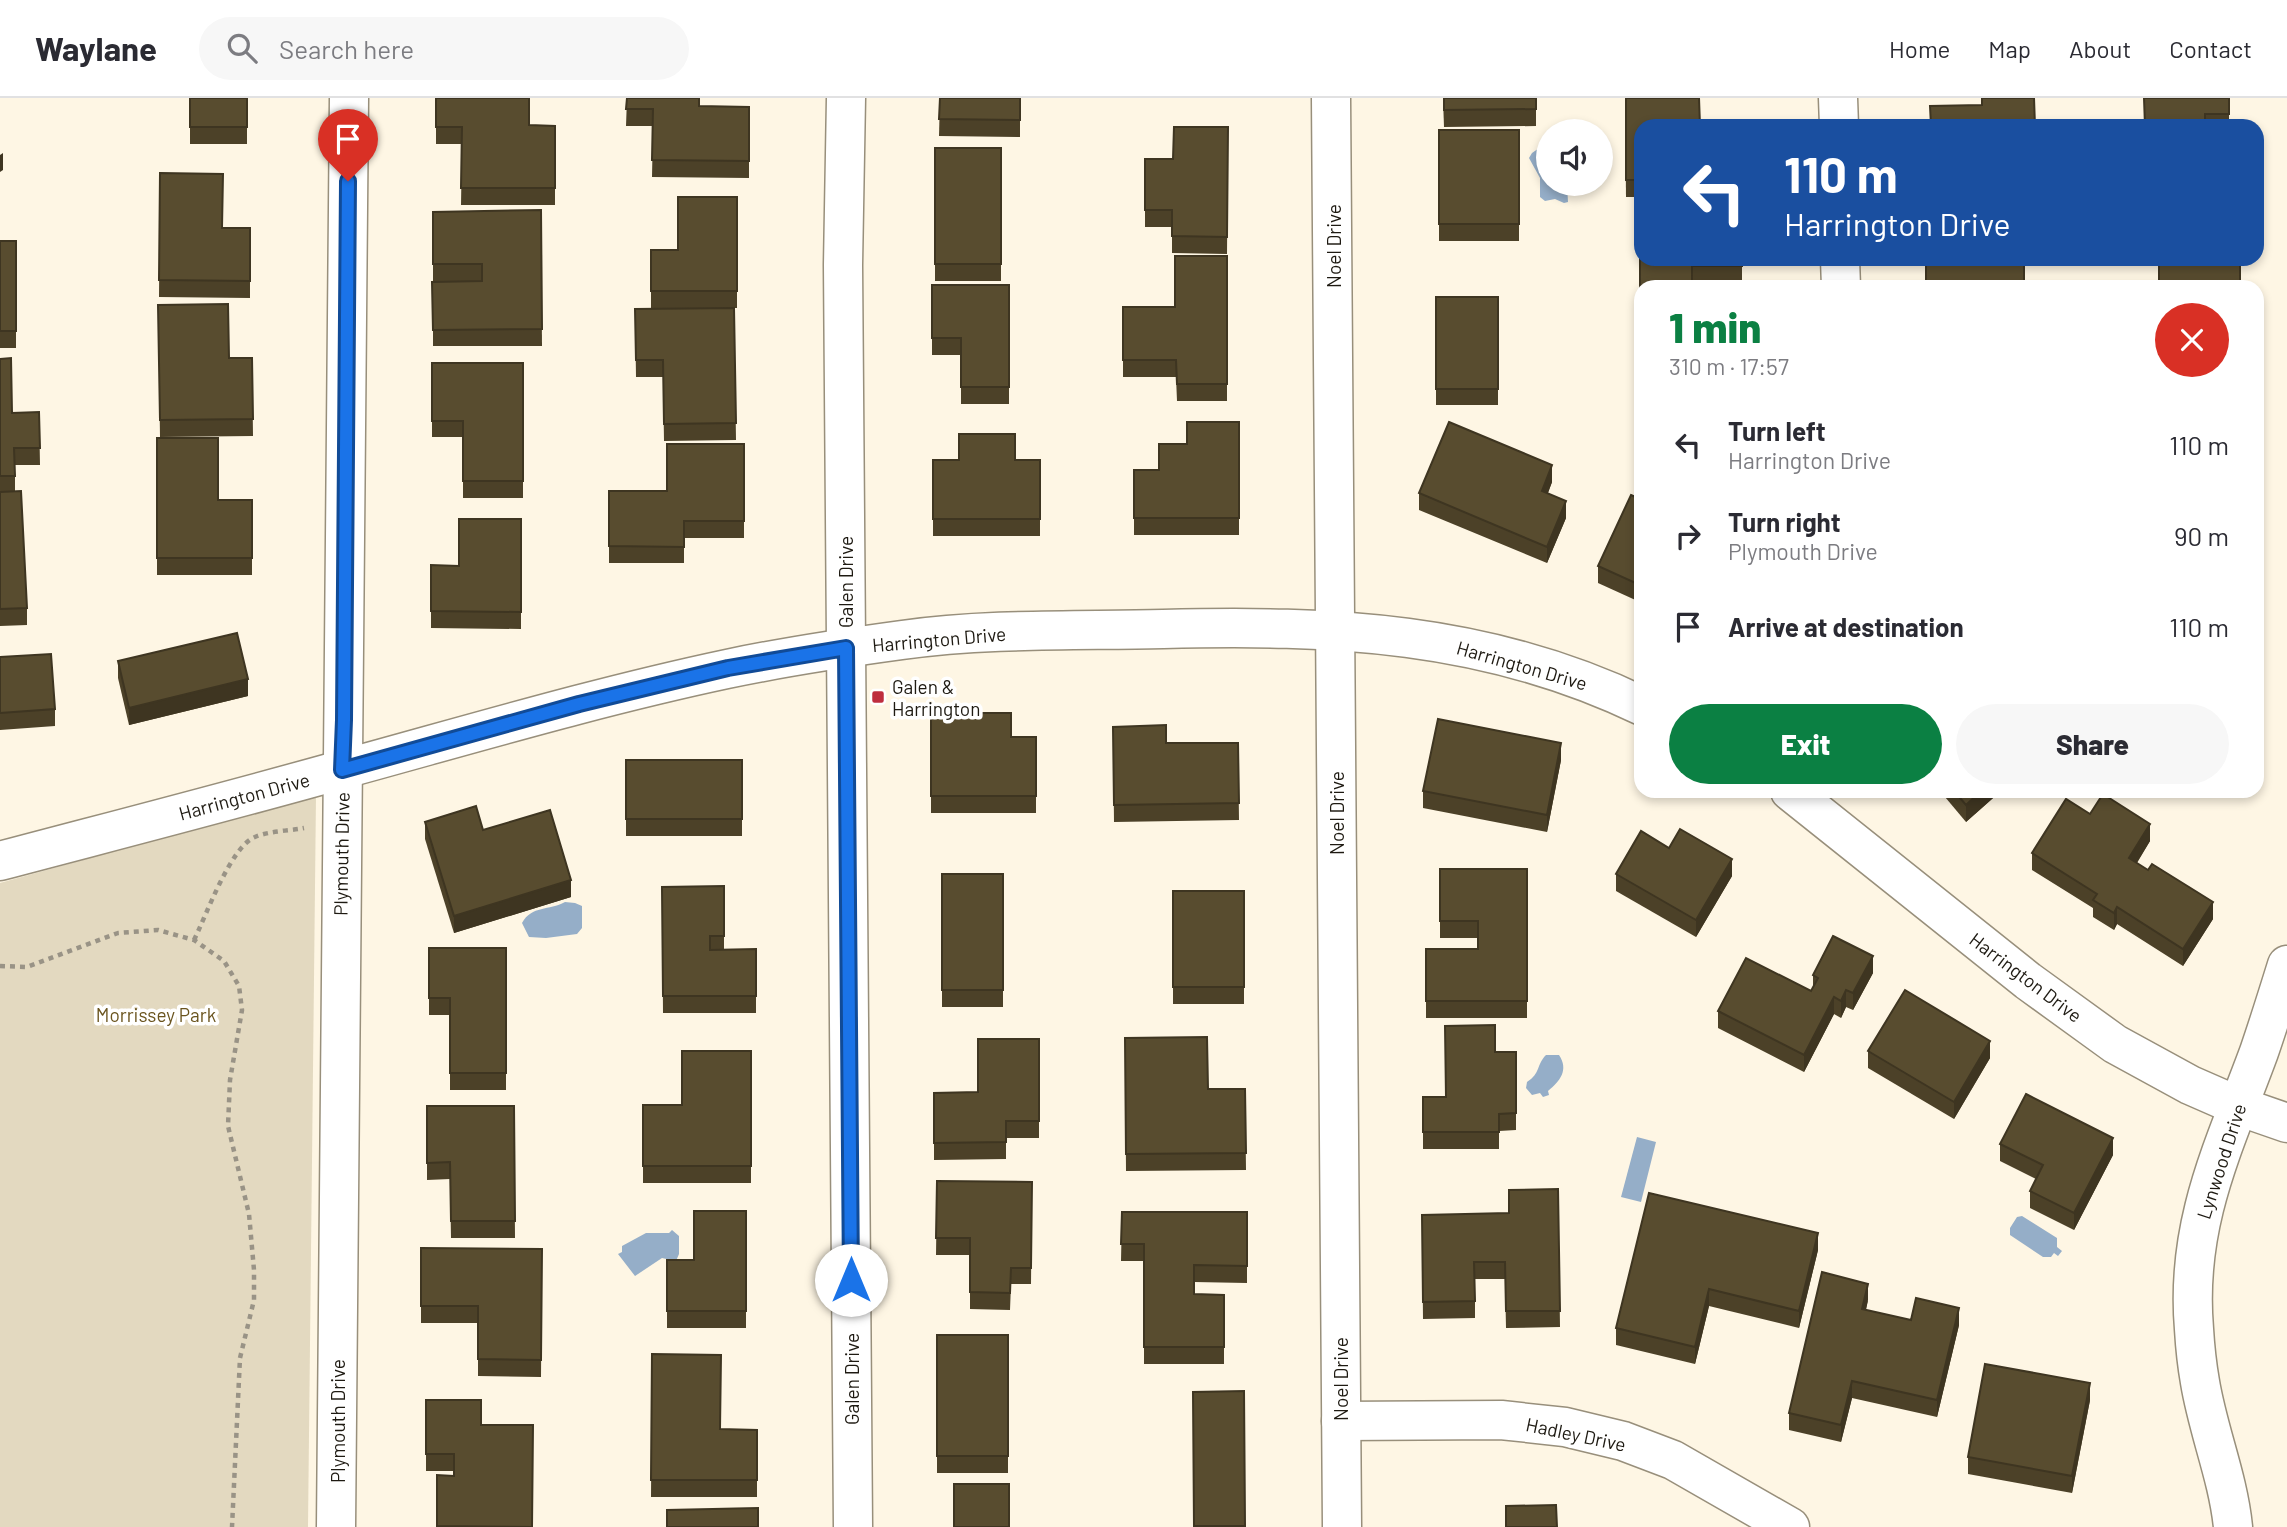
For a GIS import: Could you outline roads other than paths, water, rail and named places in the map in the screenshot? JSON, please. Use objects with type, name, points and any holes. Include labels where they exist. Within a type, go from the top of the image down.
[{"type":"street","name":"Plymouth Drive","points":[[336,1527],[349,98]]},
{"type":"street","name":"Galen Drive","points":[[846,98],[843,265],[853,1527]]},
{"type":"street","name":"Noel Drive","points":[[1331,98],[1342,1527]]},
{"type":"street","points":[[1838,98],[1839,119]]},
{"type":"street","name":"Harrington Drive","points":[[0,861],[579,704],[728,668],[904,640],[1010,632],[1244,627],[1336,629],[1412,637],[1507,656],[1605,688],[1634,702]]},
{"type":"street","name":"Harrington Drive","points":[[1799,798],[2028,981],[2115,1044],[2174,1077],[2238,1106],[2287,1123]]},
{"type":"street","name":"Lynwood Drive","points":[[2233,1527],[2230,1497],[2200,1383],[2193,1328],[2193,1274],[2200,1222],[2215,1167],[2287,965]]},
{"type":"street","name":"Hadley Drive","points":[[1341,1421],[1501,1420],[1565,1427],[1623,1441],[1673,1460],[1790,1527]]},
{"type":"water","points":[[1536,150],[1536,171],[1529,158]]},
{"type":"water","points":[[1568,196],[1568,202],[1555,199],[1545,201],[1540,197]]},
{"type":"water","points":[[565,902],[582,906],[582,928],[577,934],[529,937],[522,923],[526,917]]},
{"type":"water","points":[[1546,1055],[1559,1055],[1563,1066],[1562,1075],[1548,1091],[1549,1095],[1532,1095],[1526,1088],[1527,1082]]},
{"type":"water","points":[[1637,1137],[1656,1142],[1641,1202],[1621,1197]]},
{"type":"water","points":[[2022,1216],[2057,1238],[2057,1247],[2062,1251],[2058,1256],[2054,1253],[2051,1257],[2043,1257],[2010,1235],[2010,1228],[2017,1217]]},
{"type":"water","points":[[672,1230],[679,1236],[679,1254],[676,1261],[662,1258],[635,1276],[618,1254],[622,1252],[622,1246],[646,1233],[669,1233]]},
{"type":"place","name":"Galen & Harrington","points":[[878,697]]},
{"type":"park label","name":"Morrissey Park","points":[[156,1014]]}]
